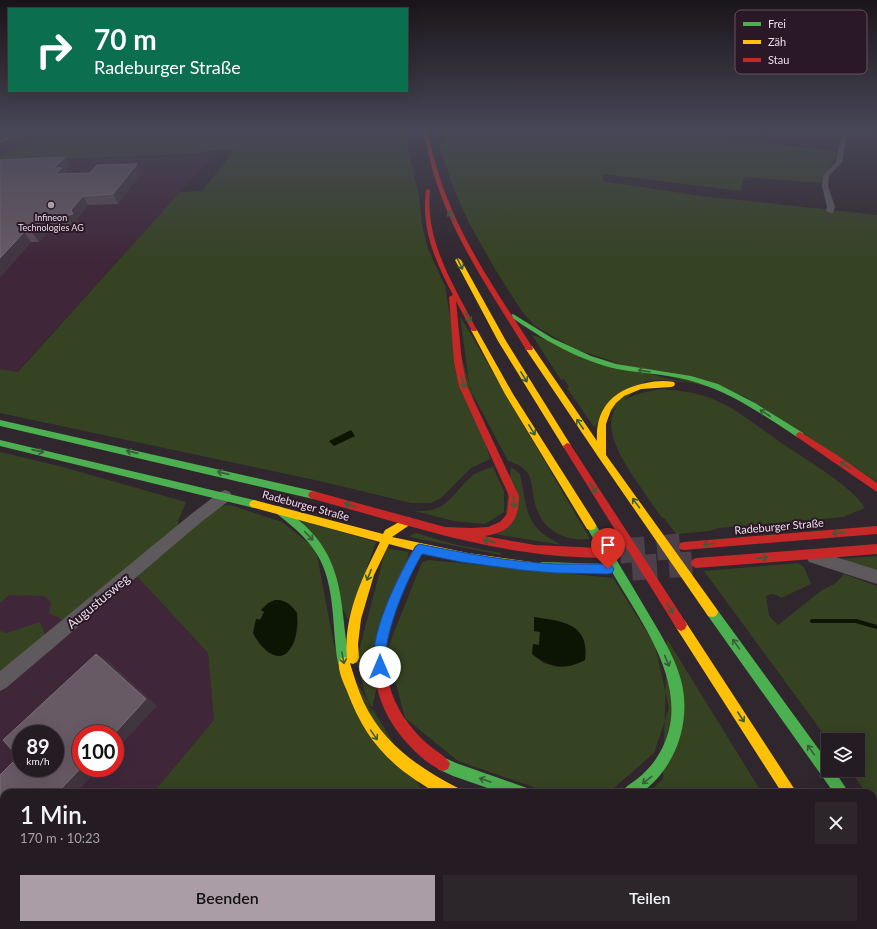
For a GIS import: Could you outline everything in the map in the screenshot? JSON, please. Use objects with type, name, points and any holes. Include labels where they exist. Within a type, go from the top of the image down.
[{"type":"main road","points":[[436,174],[448,209],[479,269],[505,310],[602,456],[839,789]]},
{"type":"main road","points":[[435,210],[427,187],[425,197],[430,236],[450,282],[503,384],[598,538],[662,647],[677,690],[678,712],[674,735],[667,755],[656,773],[634,789]]},
{"type":"main road","points":[[454,252],[512,358],[624,537],[787,789]]},
{"type":"main road","points":[[446,531],[495,529],[505,525],[511,520],[515,504],[514,496],[463,386],[457,356],[455,316],[450,282]]},
{"type":"main road","points":[[505,310],[542,336],[580,355],[618,366],[684,377],[717,386],[735,394],[834,457],[877,488]]},
{"type":"main road","points":[[602,456],[602,420],[610,403],[624,391],[647,384],[665,384],[697,388],[729,401],[767,425]]},
{"type":"main road","name":"Radeburger Straße","points":[[0,423],[254,480],[446,531],[500,543],[556,552],[599,552]]},
{"type":"main road","name":"Radeburger Straße","points":[[0,443],[200,490],[322,521],[419,549],[461,558],[555,569],[608,569]]},
{"type":"main road","points":[[280,510],[308,534],[326,559],[332,577],[340,640],[348,681],[364,720],[377,739],[393,756],[415,774],[445,789]]},
{"type":"main road","points":[[356,701],[352,644],[355,619],[369,576],[385,540],[389,534],[408,521]]},
{"type":"main road","name":"Radeburger Straße","points":[[684,546],[877,530]]},
{"type":"main road","points":[[419,549],[406,572],[392,606],[380,645],[380,667],[386,698],[399,723],[419,747],[450,768],[510,789]]},
{"type":"main road","points":[[696,564],[877,549]]},
{"type":"street","points":[[828,174],[825,186],[831,207],[830,211]]},
{"type":"street","points":[[195,519],[200,502],[200,490]]},
{"type":"street","name":"Augustusweg","points":[[0,682],[224,496]]},
{"type":"street","points":[[806,554],[877,577]]},
{"type":"shaded area","points":[[0,174],[196,174],[17,372],[0,369]]},
{"type":"shaded area","points":[[351,430],[355,436],[334,446],[329,441]]},
{"type":"shaded area","points":[[186,502],[178,521],[178,527],[130,568],[208,653],[214,720],[156,789],[0,789],[0,514]]},
{"type":"shaded area","points":[[275,600],[282,600],[288,603],[297,613],[296,631],[293,645],[285,654],[280,656],[269,653],[264,649],[253,633],[256,619],[260,620],[264,612],[261,610],[268,603]]},
{"type":"shaded area","points":[[534,617],[555,620],[572,626],[579,632],[583,639],[585,660],[571,666],[564,667],[552,665],[532,654],[533,644],[539,645],[540,632],[534,631]]},
{"type":"green space","points":[[215,174],[414,174],[419,196],[422,225],[428,249],[445,286],[449,311],[490,459],[471,468],[441,498],[431,503],[411,503],[324,482],[0,413],[0,369],[18,372],[180,192],[202,191]]},
{"type":"green space","points":[[449,174],[604,174],[602,181],[701,196],[877,215],[877,482],[744,396],[585,355],[535,326],[523,313],[495,269],[469,223]]},
{"type":"green space","points":[[607,174],[826,174],[821,183],[743,177],[741,191]]},
{"type":"green space","points":[[460,316],[590,539],[570,538],[561,535],[553,531],[541,518],[534,499],[529,475],[521,466],[508,461],[470,389]]},
{"type":"green space","points":[[532,335],[661,377],[692,383],[662,380],[646,381],[594,427],[567,388],[569,387],[564,379],[561,380]]},
{"type":"green space","points":[[664,389],[698,394],[717,401],[732,409],[824,471],[859,499],[865,508],[843,517],[719,528],[709,531],[676,534],[665,519],[661,517],[623,460],[614,440],[611,422],[617,407],[634,396]]},
{"type":"green space","points":[[0,452],[59,466],[186,502],[178,521],[178,527],[65,621],[49,613],[51,602],[44,596],[9,595],[0,603]]},
{"type":"green space","points":[[493,467],[504,491],[504,512],[485,524],[454,521],[411,510],[423,511],[440,507],[447,502],[473,475]]},
{"type":"green space","points":[[511,467],[520,474],[527,508],[534,524],[541,532],[562,545],[495,534],[504,530]]},
{"type":"green space","points":[[230,505],[282,522],[316,549],[334,646],[422,789],[156,789],[214,720],[208,653],[136,575],[220,506]],"holes":[[[261,610],[297,613],[298,626],[296,633],[269,653],[261,644],[256,619],[260,620],[265,611]]]},
{"type":"green space","points":[[302,521],[376,542],[348,620]]},
{"type":"green space","points":[[416,533],[457,545],[501,553],[501,555],[410,537]]},
{"type":"green space","points":[[386,548],[409,552],[371,712],[356,662]]},
{"type":"green space","points":[[877,556],[877,573],[838,559]]},
{"type":"green space","points":[[429,560],[613,578],[655,645],[669,708],[654,753],[614,788],[539,789],[458,761],[405,718],[387,650],[422,562]],"holes":[[[534,631],[583,638],[558,667],[543,663],[532,654],[539,646],[540,632]]]},
{"type":"green space","points":[[798,563],[804,567],[811,584],[781,598],[774,594],[766,596],[769,616],[778,625],[822,590],[836,583],[844,574],[877,586],[877,789],[863,789],[855,777],[865,777],[865,733],[823,733],[704,571]]},
{"type":"green space","points":[[40,622],[46,637],[0,674],[0,631],[7,633]]},
{"type":"green space","points":[[667,639],[760,789],[652,789],[663,779]]},
{"type":"building","name":"Infineon Technologies AG","points":[[0,174],[129,174],[113,194],[83,196],[71,210],[73,214],[66,216],[45,217],[32,232],[24,232],[0,258]]},
{"type":"building","points":[[96,654],[146,699],[122,725],[72,725],[72,777],[61,789],[0,789],[0,775],[12,763],[12,777],[64,777],[64,725],[19,725]]},
{"type":"building","points":[[12,732],[12,750],[3,740]]},
{"type":"waterway","points":[[812,621],[856,621],[877,627]]},
{"type":"tunnel","points":[[620,551],[680,546]]},
{"type":"tunnel","points":[[632,568],[692,564]]},
{"type":"traffic: fast","points":[[513,316],[549,339],[588,358],[616,366],[691,378],[715,386],[752,405],[800,435]]},
{"type":"traffic: fast","points":[[0,423],[313,495]]},
{"type":"traffic: fast","points":[[0,443],[254,504]]},
{"type":"traffic: fast","points":[[279,510],[301,528],[311,539],[320,550],[327,563],[335,590],[341,649],[344,663]]},
{"type":"traffic: fast","points":[[591,526],[662,648],[675,681],[678,698],[676,730],[671,745],[664,759],[654,772],[635,789]]},
{"type":"traffic: fast","points":[[542,567],[608,569]]},
{"type":"traffic: fast","points":[[712,612],[839,789]]},
{"type":"traffic: fast","points":[[443,764],[453,769],[510,789]]},
{"type":"traffic: slow","points":[[458,260],[502,341],[567,446]]},
{"type":"traffic: slow","points":[[474,330],[509,394],[591,526]]},
{"type":"traffic: slow","points":[[529,348],[609,466],[712,612]]},
{"type":"traffic: slow","points":[[602,456],[601,433],[603,419],[607,409],[614,401],[621,394],[640,387],[671,384]]},
{"type":"traffic: slow","points":[[254,504],[433,551],[505,564],[542,567]]},
{"type":"traffic: slow","points":[[353,658],[352,644],[355,619],[369,575],[389,533],[408,521]]},
{"type":"traffic: slow","points":[[681,625],[787,789]]},
{"type":"traffic: slow","points":[[344,663],[351,687],[360,708],[370,726],[382,742],[412,769],[446,789]]},
{"type":"traffic: jam","points":[[436,174],[453,218],[466,244],[496,296],[529,348]]},
{"type":"traffic: jam","points":[[428,190],[426,207],[428,225],[433,243],[448,280],[474,330]]},
{"type":"traffic: jam","points":[[446,531],[480,532],[496,529],[509,520],[514,505],[514,496],[463,386],[458,362],[452,297]]},
{"type":"traffic: jam","points":[[800,435],[877,488]]},
{"type":"traffic: jam","points":[[567,446],[681,625]]},
{"type":"traffic: jam","points":[[313,495],[472,538],[526,548],[599,553]]},
{"type":"traffic: jam","points":[[684,546],[877,530]]},
{"type":"traffic: jam","points":[[419,549],[397,591],[382,634],[380,656],[381,679],[387,700],[399,722],[419,745],[443,764]]},
{"type":"traffic: jam","points":[[696,563],[877,549]]},
{"type":"place","name":"Infineon Technologies AG","points":[[51,205]]},
{"type":"route","points":[[380,667],[380,645],[385,624],[406,572],[419,549],[461,558],[521,566],[555,569],[608,569]]}]
